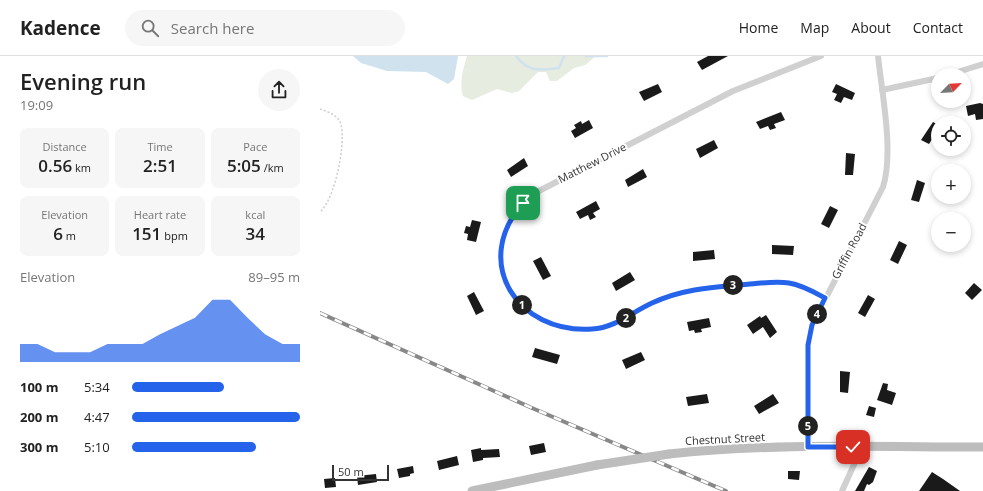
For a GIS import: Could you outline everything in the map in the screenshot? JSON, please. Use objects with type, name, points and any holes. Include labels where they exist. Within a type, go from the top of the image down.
[{"type":"main road","name":"Chestnut Street","points":[[472,491],[596,465],[669,454],[708,450],[808,447],[983,447]]},
{"type":"street","name":"Matthew Drive","points":[[821,56],[733,91],[535,193],[523,203],[511,218],[505,232],[501,254],[505,278],[518,300],[535,318],[562,328],[593,329],[606,327],[666,297],[696,289],[778,282],[798,285],[825,298]]},
{"type":"street","name":"Griffin Road","points":[[808,447],[808,345],[812,325],[883,187],[886,176],[887,146],[878,56]]},
{"type":"street","points":[[970,68],[983,64]]},
{"type":"street","points":[[882,90],[931,80]]},
{"type":"street","points":[[842,491],[862,447]]},
{"type":"path","points":[[320,109],[333,114],[341,124],[342,141],[337,173],[329,199],[326,207],[320,212]]},
{"type":"shaded area","points":[[467,56],[596,56],[585,65],[574,68],[557,81],[550,81],[546,72],[538,72],[519,91],[512,93],[497,89],[472,100],[463,96],[461,86]]},
{"type":"water","points":[[353,56],[458,56],[454,79],[448,84],[426,72],[387,71],[361,63]]},
{"type":"building","points":[[708,56],[728,56],[702,70],[697,62]]},
{"type":"building","points":[[658,84],[662,92],[644,101],[639,92]]},
{"type":"building","points":[[836,84],[855,93],[852,100],[844,97],[841,103],[834,100],[837,94],[832,92]]},
{"type":"building","points":[[980,103],[983,104],[983,119],[976,120],[975,114],[968,116],[966,108],[971,108],[971,105]]},
{"type":"building","points":[[781,112],[785,120],[774,124],[776,128],[770,130],[768,126],[760,129],[756,122]]},
{"type":"building","points":[[589,120],[593,128],[575,138],[571,131],[576,128],[574,125],[581,121],[582,124]]},
{"type":"building","points":[[931,125],[931,141],[929,144],[921,140]]},
{"type":"building","points":[[714,140],[718,148],[700,158],[696,149]]},
{"type":"building","points":[[846,153],[855,154],[853,175],[845,175]]},
{"type":"building","points":[[524,158],[528,166],[511,177],[507,170]]},
{"type":"building","points":[[643,169],[647,177],[628,187],[625,180]]},
{"type":"building","points":[[917,180],[925,183],[919,202],[911,200]]},
{"type":"building","points":[[596,201],[600,209],[593,213],[596,217],[590,220],[588,215],[580,219],[576,212]]},
{"type":"building","points":[[830,206],[838,210],[829,228],[821,224]]},
{"type":"building","points":[[472,220],[481,222],[476,242],[467,240],[468,234],[464,233],[466,226],[470,227]]},
{"type":"building","points":[[899,241],[907,245],[898,264],[890,260]]},
{"type":"building","points":[[772,245],[794,246],[793,255],[772,254]]},
{"type":"building","points":[[714,250],[715,259],[693,261],[693,252]]},
{"type":"building","points":[[541,257],[551,276],[543,280],[533,261]]},
{"type":"building","points":[[630,272],[635,280],[616,291],[612,283]]},
{"type":"building","points":[[974,283],[982,290],[972,300],[965,293]]},
{"type":"building","points":[[474,292],[484,311],[476,315],[467,296]]},
{"type":"building","points":[[868,295],[875,299],[865,317],[858,313]]},
{"type":"building","points":[[766,315],[777,332],[770,338],[763,327],[753,334],[747,325],[760,316],[761,318]]},
{"type":"building","points":[[709,318],[711,327],[701,329],[702,332],[695,333],[694,330],[689,331],[687,322]]},
{"type":"building","points":[[535,348],[560,355],[557,364],[532,357]]},
{"type":"building","points":[[641,352],[645,360],[626,369],[622,360]]},
{"type":"building","points":[[840,371],[850,372],[848,393],[840,392]]},
{"type":"building","points":[[883,383],[888,384],[887,390],[896,393],[892,405],[877,400]]},
{"type":"building","points":[[707,394],[709,403],[688,406],[686,397]]},
{"type":"building","points":[[773,394],[779,403],[759,414],[754,406]]},
{"type":"building","points":[[869,406],[876,408],[874,417],[866,415]]},
{"type":"building","points":[[544,443],[546,452],[531,455],[529,446]]},
{"type":"building","points":[[481,448],[481,450],[499,449],[500,457],[483,458],[483,460],[473,462],[471,450]]},
{"type":"building","points":[[457,456],[459,465],[439,470],[437,461]]},
{"type":"building","points":[[413,466],[414,473],[410,474],[410,476],[399,478],[397,469]]},
{"type":"building","points":[[869,467],[877,471],[873,482],[869,485],[867,484],[864,491],[855,491]]},
{"type":"building","points":[[788,471],[800,471],[799,480],[788,479]]},
{"type":"building","points":[[932,472],[943,479],[960,491],[919,491]]},
{"type":"building","points":[[376,474],[377,482],[358,485],[357,476]]},
{"type":"building","points":[[335,478],[336,487],[325,488],[324,479]]},
{"type":"waterway","points":[[516,56],[530,68],[540,70],[559,68],[564,56]]},
{"type":"waterway","points":[[586,56],[607,56]]},
{"type":"railway","points":[[320,313],[532,408],[726,491]]},
{"type":"route","points":[[523,203],[511,218],[502,240],[501,262],[505,278],[511,291],[525,309],[535,318],[551,325],[572,329],[593,329],[606,327],[619,322],[650,304],[666,297],[682,292],[711,287],[778,282],[789,283],[806,288],[825,298],[812,325],[808,345],[808,447],[853,447]]}]
